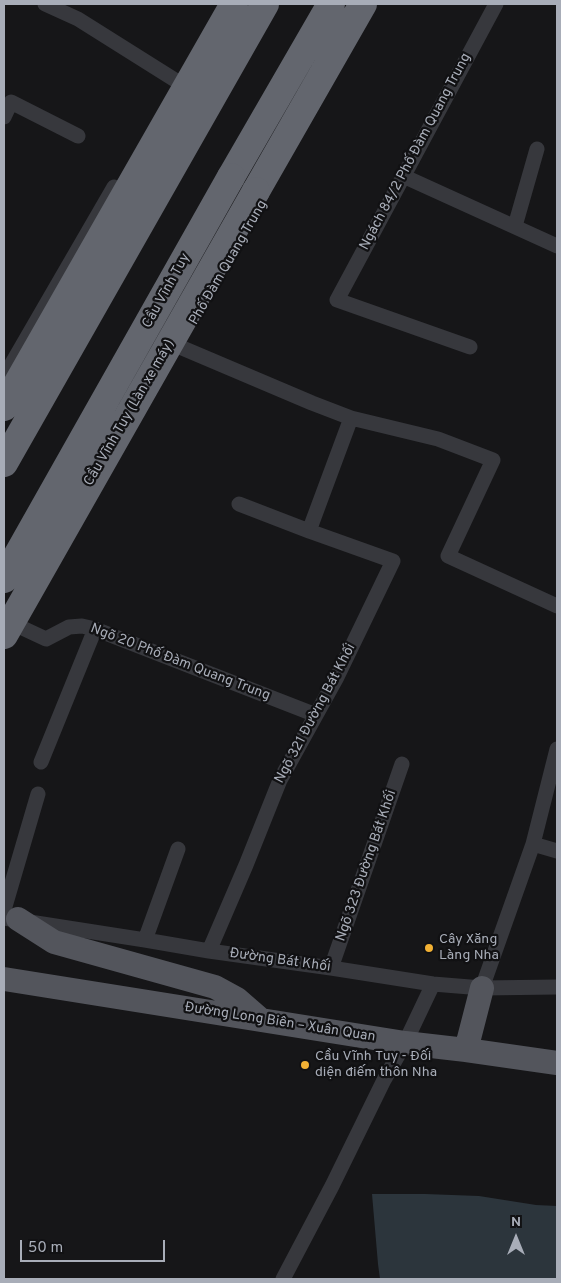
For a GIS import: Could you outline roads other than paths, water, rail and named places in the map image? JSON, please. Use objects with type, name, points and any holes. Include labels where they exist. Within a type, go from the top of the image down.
[{"type":"highway","points":[[4,407],[234,4]]},
{"type":"highway","points":[[4,463],[265,4]]},
{"type":"highway","name":"Cầu Vĩnh Tuy","points":[[4,578],[331,4]]},
{"type":"highway","name":"Cầu Vĩnh Tuy (Làn xe máy)","points":[[10,630],[363,4]]},
{"type":"main road","points":[[9,916],[54,942],[215,987],[237,999],[260,1019]]},
{"type":"main road","name":"Đường Long Biên – Xuân Quan","points":[[4,978],[406,1043],[557,1063]]},
{"type":"main road","points":[[466,1050],[482,988]]},
{"type":"street","points":[[45,4],[78,19],[176,80]]},
{"type":"street","points":[[4,378],[220,4]]},
{"type":"street","name":"Phố Đàm Quang Trung","points":[[4,648],[10,630],[223,277],[373,4]]},
{"type":"street","name":"Ngách 84/2 Phố Đàm Quang Trung","points":[[470,348],[337,300],[496,4]]},
{"type":"street","points":[[4,118],[11,102],[78,136]]},
{"type":"street","points":[[515,226],[537,149]]},
{"type":"street","points":[[403,176],[557,246]]},
{"type":"street","points":[[180,347],[312,404],[351,418],[438,439],[493,460],[448,556],[557,606]]},
{"type":"street","points":[[309,531],[351,418]]},
{"type":"street","name":"Ngõ 321 Đường Bát Khối","points":[[209,951],[280,780],[337,677],[393,561],[239,504]]},
{"type":"street","points":[[4,578],[35,590]]},
{"type":"street","name":"Ngõ 20 Phố Đàm Quang Trung","points":[[10,630],[46,638],[69,627],[82,626],[95,629],[316,715]]},
{"type":"street","points":[[41,762],[95,629]]},
{"type":"street","points":[[482,988],[533,844],[557,749]]},
{"type":"street","name":"Ngõ 323 Đường Bát Khối","points":[[331,968],[402,764]]},
{"type":"street","points":[[9,916],[38,794]]},
{"type":"street","points":[[533,844],[557,851]]},
{"type":"street","points":[[144,940],[178,849]]},
{"type":"street","name":"Đường Bát Khối","points":[[9,916],[209,951],[433,984],[482,988],[556,982]]},
{"type":"street","points":[[282,1279],[332,1186],[384,1080],[406,1043],[433,984]]},
{"type":"place","name":"Cây Xăng Làng Nha","points":[[429,948]]},
{"type":"place","name":"Cầu Vĩnh Tuy - Đối diện điếm thôn Nha","points":[[305,1065]]}]
